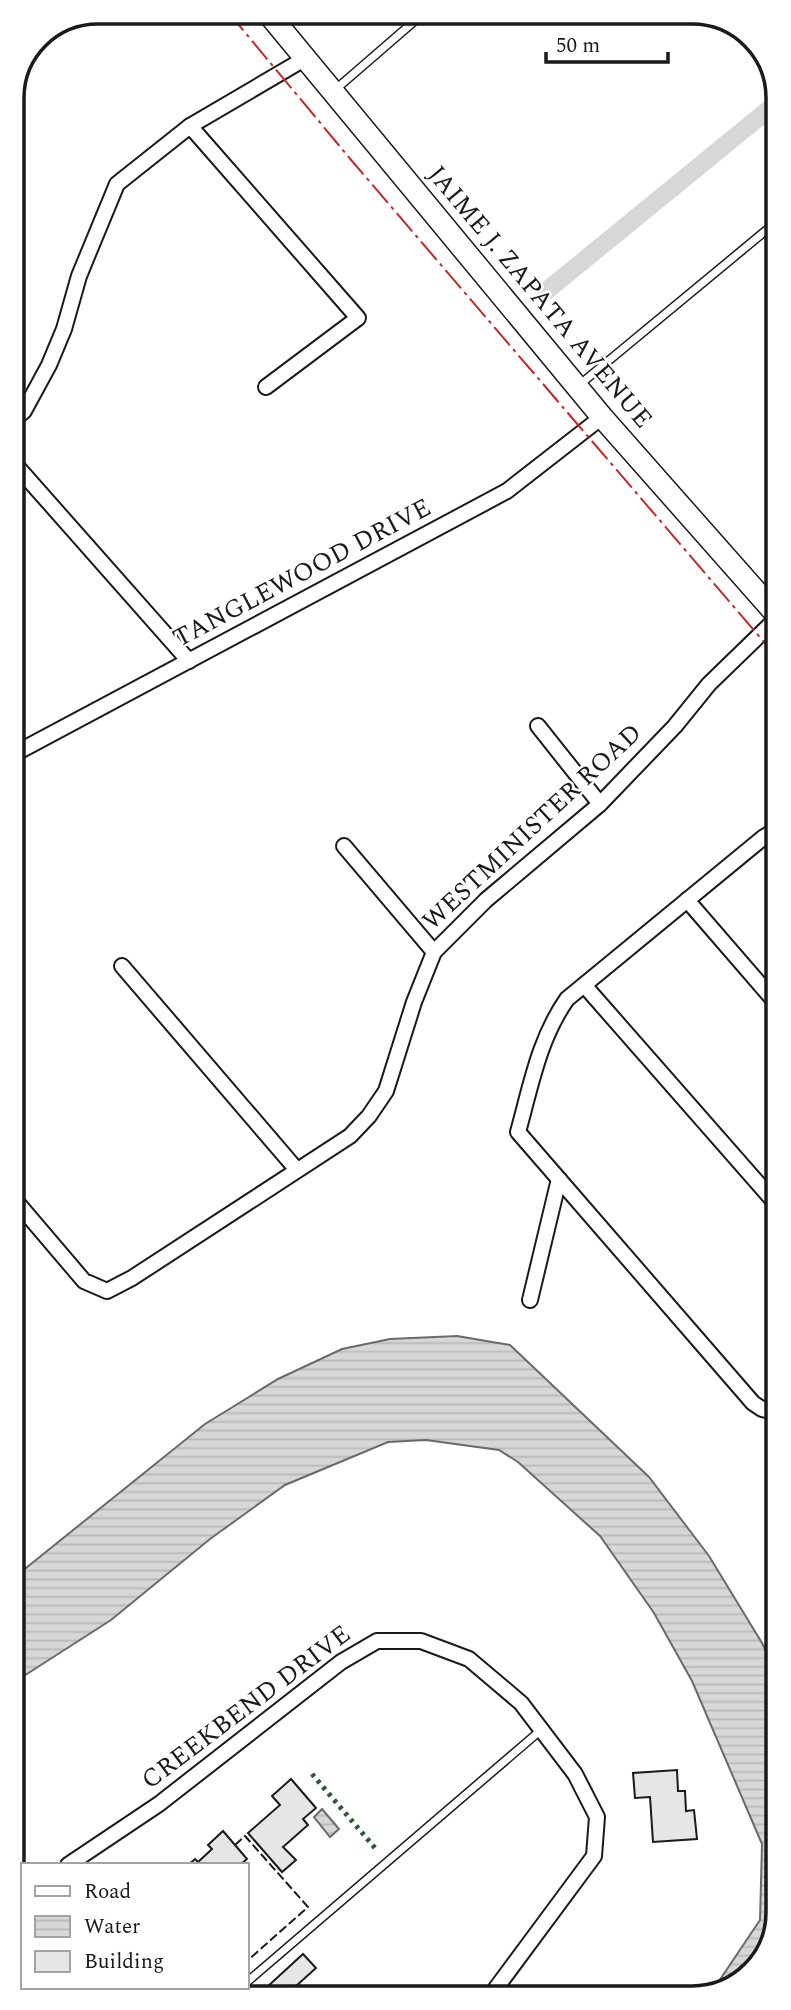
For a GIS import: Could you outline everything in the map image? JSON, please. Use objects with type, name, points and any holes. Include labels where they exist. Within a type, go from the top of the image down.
[{"type":"street","name":"JAIME J. ZAPATA AVENUE","points":[[277,24],[602,417],[766,603]]},
{"type":"street","points":[[25,409],[49,365],[64,329],[79,276],[117,184],[190,126],[306,58]]},
{"type":"street","points":[[190,126],[358,318],[266,387]]},
{"type":"street","name":"TANGLEWOOD DRIVE","points":[[25,748],[507,491],[602,417]]},
{"type":"street","points":[[25,476],[189,661]]},
{"type":"street","name":"WESTMINISTER ROAD","points":[[24,1211],[84,1281],[107,1291],[132,1278],[350,1136],[369,1116],[386,1091],[414,1002],[435,952],[486,900],[600,804],[675,726],[709,684],[766,629]]},
{"type":"street","points":[[538,726],[600,804]]},
{"type":"street","points":[[766,835],[567,999],[541,1044],[518,1132],[753,1402],[766,1410]]},
{"type":"street","points":[[344,846],[435,952]]},
{"type":"street","points":[[687,900],[766,992]]},
{"type":"street","points":[[122,966],[297,1170]]},
{"type":"street","points":[[584,985],[766,1192]]},
{"type":"street","points":[[530,1300],[558,1179]]},
{"type":"street","name":"CREEKBEND DRIVE","points":[[71,1863],[159,1804],[341,1662],[377,1641],[421,1641],[469,1659],[521,1703],[575,1774],[597,1817],[594,1856],[498,1986]]},
{"type":"lane","points":[[333,92],[411,25]]},
{"type":"lane","points":[[577,387],[766,230]]},
{"type":"lane","points":[[248,1981],[541,1730]]},
{"type":"water","points":[[457,1336],[510,1345],[649,1477],[709,1556],[762,1643],[766,1651],[766,1921],[757,1948],[741,1967],[725,1978],[719,1980],[760,1920],[762,1844],[692,1681],[654,1613],[600,1536],[518,1462],[499,1450],[426,1440],[388,1442],[285,1485],[210,1539],[111,1620],[24,1676],[24,1569],[205,1424],[278,1379],[342,1349],[390,1339]]},
{"type":"water","points":[[322,1809],[339,1829],[330,1837],[314,1817]]},
{"type":"building","points":[[677,1770],[678,1791],[685,1791],[686,1811],[694,1810],[697,1839],[653,1842],[650,1797],[635,1798],[633,1773]]},
{"type":"building","points":[[291,1779],[316,1808],[303,1819],[308,1825],[283,1847],[296,1860],[282,1872],[248,1833],[280,1805],[272,1796]]},
{"type":"building","points":[[223,1831],[247,1859],[242,1863],[190,1863],[195,1859],[198,1862],[212,1849],[208,1845]]},
{"type":"building","points":[[303,1954],[316,1968],[297,1985],[269,1985]]},
{"type":"waterway","points":[[545,292],[766,112]]},
{"type":"hedge","points":[[312,1774],[375,1848]]},
{"type":"fence","points":[[235,1845],[245,1836],[308,1907],[248,1960]]},
{"type":"power","points":[[238,24],[766,644]]}]
